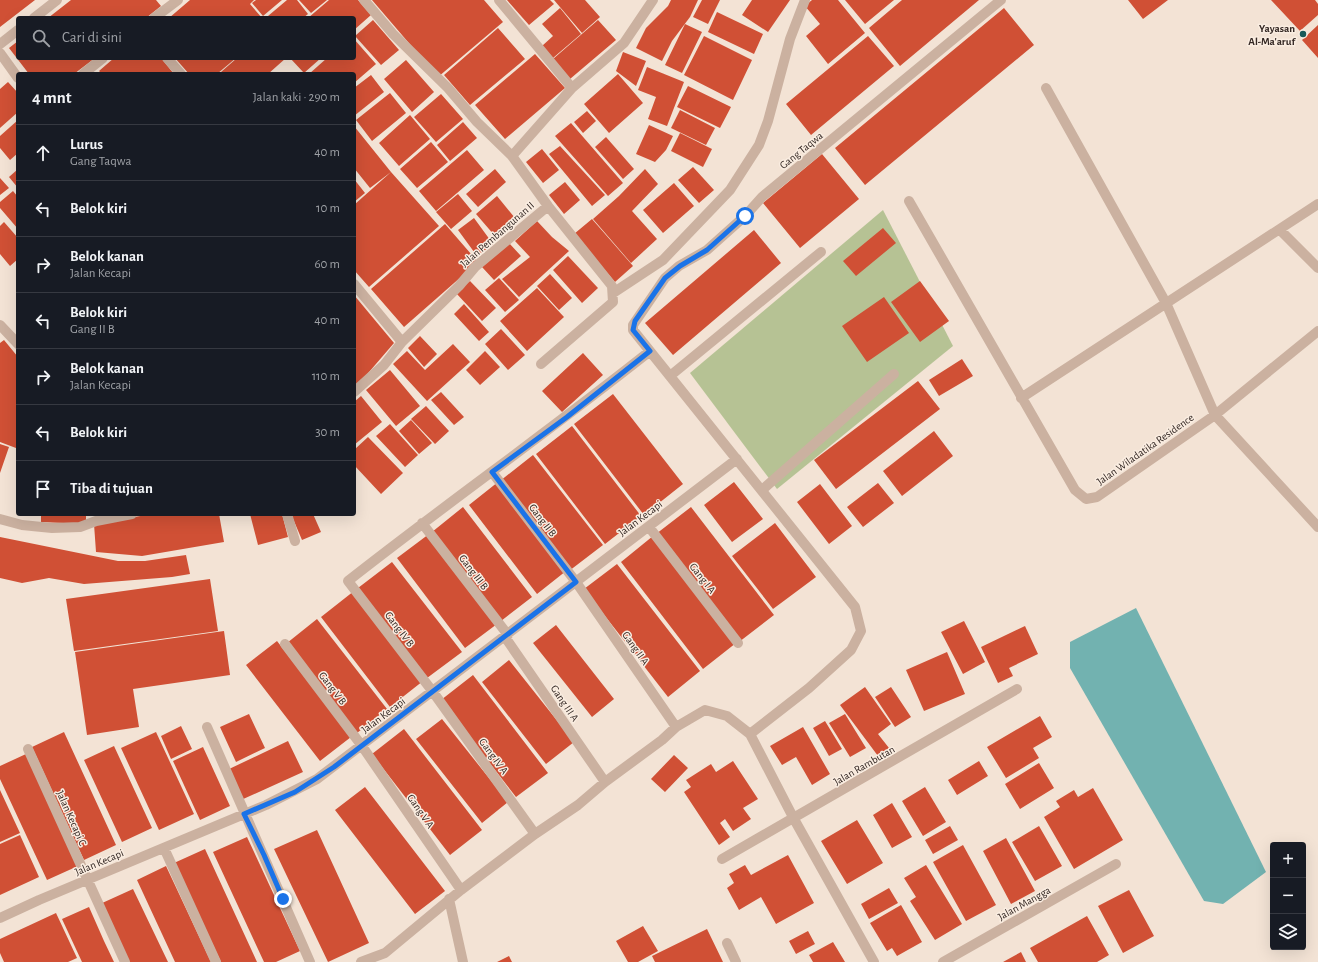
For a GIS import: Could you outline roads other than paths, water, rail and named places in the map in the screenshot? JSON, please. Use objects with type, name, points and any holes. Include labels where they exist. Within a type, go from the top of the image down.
[{"type":"street","points":[[37,16],[57,0]]},
{"type":"street","points":[[157,16],[178,0]]},
{"type":"street","name":"Jalan Pembangunan II","points":[[356,390],[384,365],[402,342],[459,286],[475,267],[548,206],[512,156],[477,122],[448,88],[393,34],[364,0]]},
{"type":"street","points":[[500,0],[572,88]]},
{"type":"street","points":[[512,156],[572,88],[624,43],[653,0]]},
{"type":"street","points":[[613,294],[663,260],[730,190],[759,144],[768,121],[790,39],[804,0]]},
{"type":"street","name":"Gang Taqwa","points":[[650,351],[633,330],[635,321],[665,278],[680,266],[707,250],[745,216],[762,197],[1001,0]]},
{"type":"street","points":[[0,44],[16,32]]},
{"type":"street","points":[[0,53],[16,75]]},
{"type":"street","points":[[86,72],[100,60]]},
{"type":"street","points":[[169,60],[179,72]]},
{"type":"street","points":[[1046,88],[1166,302],[1215,415],[1318,527]]},
{"type":"street","points":[[909,201],[1021,398],[1318,204]]},
{"type":"street","points":[[541,364],[613,302],[612,286],[548,206]]},
{"type":"street","points":[[1280,230],[1318,268]]},
{"type":"street","points":[[670,376],[821,252]]},
{"type":"street","points":[[356,286],[402,342]]},
{"type":"street","points":[[0,325],[16,342]]},
{"type":"street","name":"Jalan Wiladatika Residence","points":[[1021,398],[1075,490],[1086,499],[1097,497],[1215,415],[1318,331]]},
{"type":"street","points":[[422,523],[567,417],[650,351],[855,607],[861,631],[851,650],[809,688],[750,734]]},
{"type":"street","points":[[762,490],[894,374]]},
{"type":"street","name":"Jalan Kecapi","points":[[0,918],[295,792],[334,767],[362,746],[737,459]]},
{"type":"street","name":"Gang II B","points":[[492,472],[576,582]]},
{"type":"street","points":[[0,519],[22,525],[52,528],[80,527],[96,521],[122,516]]},
{"type":"street","points":[[288,516],[295,541]]},
{"type":"street","name":"Gang IV B","points":[[422,523],[348,581],[433,692]]},
{"type":"street","name":"Gang III B","points":[[422,523],[506,636]]},
{"type":"street","name":"Gang I A","points":[[649,527],[738,643]]},
{"type":"street","name":"Gang II A","points":[[576,582],[676,727]]},
{"type":"street","name":"Gang III A","points":[[506,636],[605,782]]},
{"type":"street","name":"Gang V B","points":[[285,644],[362,746]]},
{"type":"street","name":"Jalan Rambutan","points":[[722,859],[1018,689]]},
{"type":"street","name":"Gang IV A","points":[[433,692],[535,834]]},
{"type":"street","points":[[361,962],[385,957],[461,890],[535,834],[578,805],[605,782],[662,740],[676,727],[705,710],[726,716],[750,734],[794,819],[874,962]]},
{"type":"street","points":[[207,727],[310,962]]},
{"type":"street","name":"Gang V A","points":[[362,746],[461,890]]},
{"type":"street","name":"Jalan Kecapi C","points":[[28,749],[125,962]]},
{"type":"street","points":[[164,848],[216,962]]},
{"type":"street","name":"Jalan Mangga","points":[[943,962],[1116,864]]},
{"type":"street","points":[[450,899],[463,962]]},
{"type":"street","points":[[726,943],[736,962]]},
{"type":"water","points":[[1136,608],[1266,872],[1223,904],[1204,901],[1070,668],[1070,642]]},
{"type":"place","name":"Yayasan Al-Ma'aruf","points":[[1303,34]]}]
